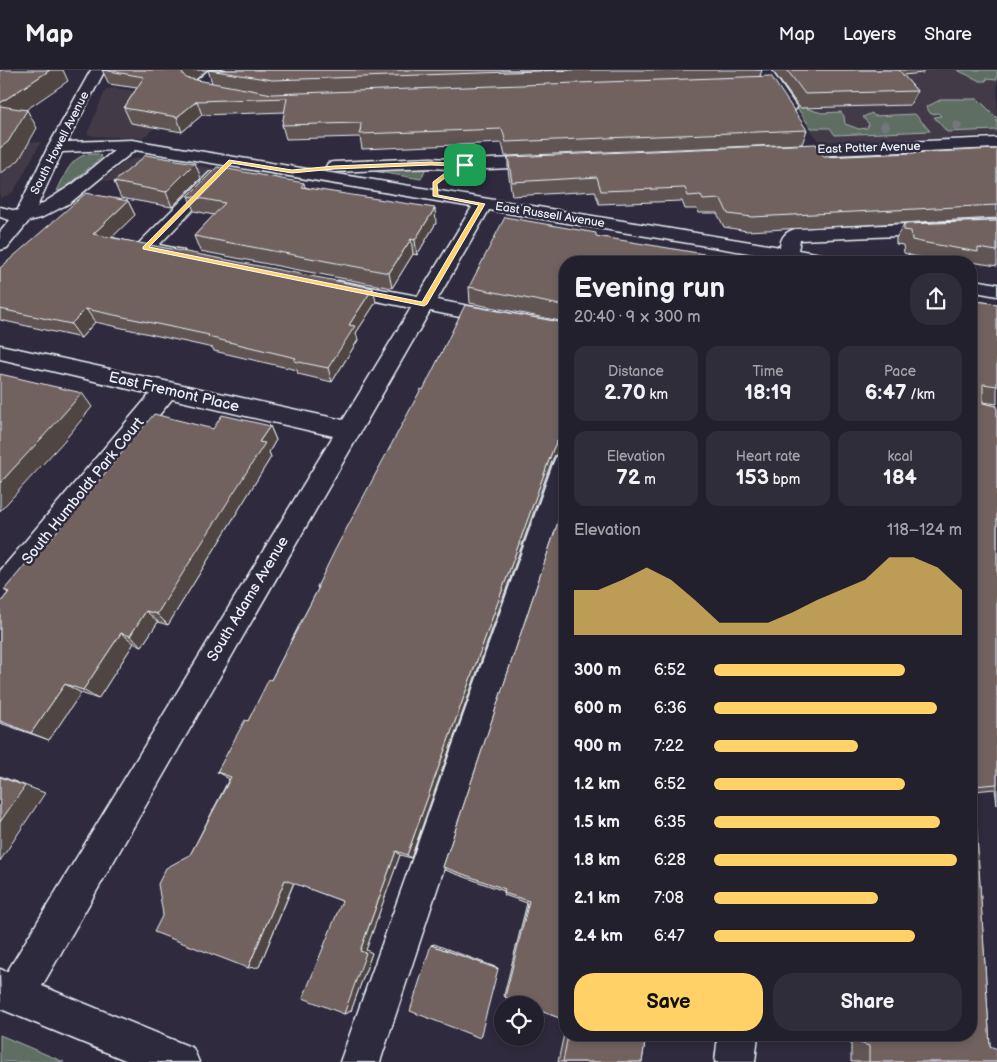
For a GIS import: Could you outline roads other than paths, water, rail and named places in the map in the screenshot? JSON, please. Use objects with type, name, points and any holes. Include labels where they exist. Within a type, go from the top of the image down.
[{"type":"street","points":[[218,70],[196,88],[240,95]]},
{"type":"street","name":"South Howell Avenue","points":[[0,244],[23,217],[92,72]]},
{"type":"street","points":[[752,84],[768,77],[800,124]]},
{"type":"street","name":"East Potter Avenue","points":[[769,152],[814,145],[997,143]]},
{"type":"street","name":"South Howell Avenue","points":[[23,217],[53,206],[132,145]]},
{"type":"street","name":"East Russell Avenue","points":[[56,147],[132,145],[796,256]]},
{"type":"street","points":[[194,258],[145,248],[231,161]]},
{"type":"street","points":[[292,172],[334,167],[431,163],[465,165],[563,161]]},
{"type":"street","points":[[436,196],[435,184],[451,171],[465,165]]},
{"type":"street","name":"South Adams Avenue","points":[[8,992],[483,204]]},
{"type":"street","points":[[0,212],[23,217]]},
{"type":"street","points":[[788,254],[790,240],[795,235],[997,226]]},
{"type":"street","points":[[319,283],[559,330]]},
{"type":"street","points":[[977,286],[997,290]]},
{"type":"street","name":"East Fremont Place","points":[[0,352],[348,430]]},
{"type":"street","name":"South Humboldt Park Court","points":[[0,592],[166,390]]},
{"type":"street","points":[[360,1062],[559,482]]},
{"type":"street","points":[[8,992],[179,1062]]},
{"type":"street","points":[[735,1062],[737,1041]]}]
